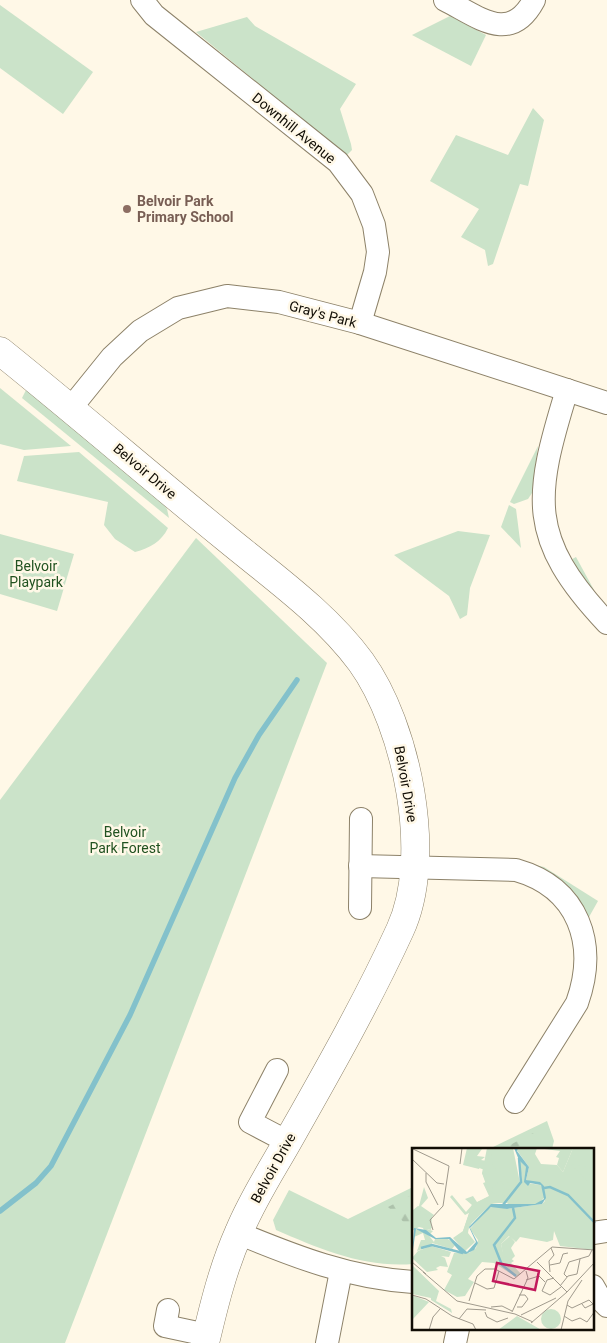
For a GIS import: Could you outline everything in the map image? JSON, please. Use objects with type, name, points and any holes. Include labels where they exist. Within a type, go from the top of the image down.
[{"type":"street","name":"Downhill Avenue","points":[[142,0],[154,15],[338,162],[362,194],[374,225],[378,252],[375,272],[360,323]]},
{"type":"street","points":[[445,0],[494,25],[506,26],[515,23],[524,15],[534,0]]},
{"type":"street","name":"Gray's Park","points":[[70,409],[112,357],[140,331],[178,308],[227,296],[279,302],[360,323],[607,403]]},
{"type":"street","name":"Belvoir Drive","points":[[0,351],[277,580],[331,628],[361,662],[380,695],[404,758],[412,808],[416,868],[412,892],[402,926],[377,977],[288,1142],[267,1175],[238,1233],[218,1288],[206,1339]]},
{"type":"street","points":[[567,390],[547,462],[543,512],[548,536],[557,559],[571,582],[607,623]]},
{"type":"street","points":[[360,908],[361,818]]},
{"type":"street","points":[[360,866],[516,870],[533,875],[549,885],[562,896],[574,912],[586,948],[584,985],[540,1080],[515,1102]]},
{"type":"street","points":[[277,1070],[250,1122],[288,1142]]},
{"type":"street","points":[[594,1233],[607,1231]]},
{"type":"street","points":[[238,1233],[284,1253],[341,1271],[389,1280],[412,1282]]},
{"type":"street","points":[[327,1343],[341,1271]]},
{"type":"street","points":[[594,1288],[607,1306]]},
{"type":"street","points":[[168,1310],[165,1326],[206,1339]]},
{"type":"street","points":[[455,1343],[458,1330]]},
{"type":"green space","points":[[0,5],[93,72],[63,114],[0,68]]},
{"type":"green space","points":[[450,16],[486,35],[471,66],[412,35]]},
{"type":"green space","points":[[247,17],[255,26],[356,84],[340,109],[352,150],[346,156],[196,32]]},
{"type":"green space","points":[[533,108],[544,120],[528,186],[520,184],[493,264],[488,266],[485,250],[461,237],[479,209],[430,181],[456,135],[508,155]]},
{"type":"green space","points":[[0,388],[71,446],[24,450],[0,444]]},
{"type":"green space","points":[[26,390],[158,497],[167,509],[169,518],[22,398]]},
{"type":"green space","points":[[538,446],[532,493],[528,499],[514,504],[510,502]]},
{"type":"green space","points":[[79,452],[168,528],[158,541],[146,549],[135,552],[115,539],[104,525],[108,502],[17,481],[24,456]]},
{"type":"green space","points":[[509,505],[516,509],[521,548],[501,527]]},
{"type":"green space","points":[[458,531],[490,535],[470,588],[467,615],[460,619],[449,596],[394,555]]},
{"type":"green space","name":"Belvoir Playpark","points":[[0,534],[74,554],[57,611],[0,594]]},
{"type":"green space","name":"Belvoir Park Forest","points":[[196,538],[327,663],[65,1343],[0,1343],[0,800]]},
{"type":"green space","points":[[576,557],[594,590],[586,594],[565,563]]},
{"type":"green space","points":[[535,865],[544,867],[598,901],[589,917],[534,869]]},
{"type":"green space","points":[[547,1121],[554,1141],[552,1148],[491,1148]]},
{"type":"green space","points":[[539,1130],[531,1148],[504,1148]]},
{"type":"green space","points":[[412,1187],[412,1264],[377,1263],[343,1256],[276,1230],[273,1220],[289,1190],[348,1219]]},
{"type":"green space","points":[[412,1195],[412,1230],[388,1207]]},
{"type":"waterway","points":[[0,1211],[36,1183],[51,1166],[130,1015],[235,778],[259,735],[297,680]]},
{"type":"place","name":"Belvoir Park Primary School","points":[[127,209]]}]
